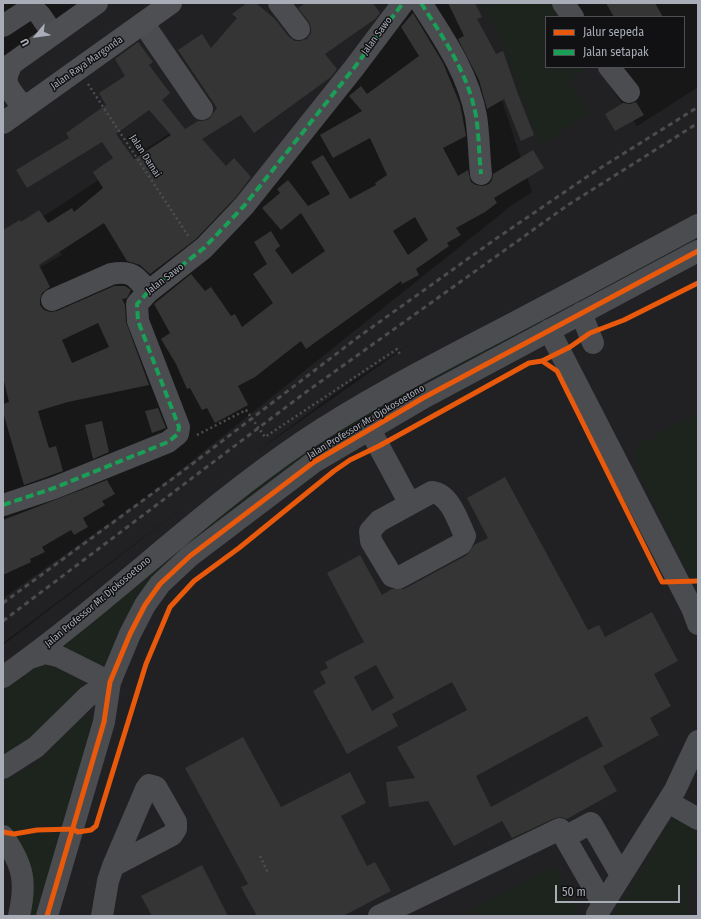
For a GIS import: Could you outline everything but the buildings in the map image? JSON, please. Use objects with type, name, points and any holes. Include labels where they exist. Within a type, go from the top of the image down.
[{"type":"main road","points":[[28,104],[19,102],[8,87],[6,77],[7,67],[97,3]]},
{"type":"main road","name":"Jalan Raya Margonda","points":[[4,116],[28,104],[171,3]]},
{"type":"street","points":[[279,3],[299,29]]},
{"type":"street","name":"Jalan Sawo","points":[[179,427],[138,321],[137,304],[148,292],[199,252],[244,206],[349,75],[403,3]]},
{"type":"street","points":[[421,3],[451,49],[462,70],[476,116],[481,174]]},
{"type":"street","points":[[562,3],[572,16]]},
{"type":"street","points":[[3,26],[32,7],[53,34]]},
{"type":"street","points":[[143,23],[202,109]]},
{"type":"street","points":[[610,68],[629,92]]},
{"type":"street","name":"Jalan Professor Mr. Djokosoetono","points":[[3,677],[30,658],[103,601],[154,556],[247,482],[303,442],[411,376],[698,225]]},
{"type":"street","name":"Jalan Professor Mr. Djokosoetono","points":[[47,916],[104,722],[110,682],[130,634],[145,605],[160,584],[190,556],[290,479],[369,428],[698,251]]},
{"type":"street","points":[[52,300],[111,274],[122,272],[136,277],[148,292]]},
{"type":"street","points":[[581,313],[593,343]]},
{"type":"street","points":[[549,330],[692,608],[698,624]]},
{"type":"street","points":[[3,505],[54,488],[168,442],[178,434],[179,427]]},
{"type":"street","points":[[369,428],[410,504]]},
{"type":"street","points":[[30,658],[45,653],[58,656],[110,682]]},
{"type":"street","points":[[3,768],[36,747],[87,697],[110,682]]},
{"type":"street","points":[[600,910],[621,874],[668,802],[698,741]]},
{"type":"street","points":[[668,802],[698,819]]},
{"type":"street","points":[[565,837],[591,824],[621,874]]},
{"type":"street","points":[[379,916],[560,829],[600,910]]},
{"type":"street","points":[[3,836],[19,861],[23,883],[19,916]]},
{"type":"street","points":[[102,916],[108,881],[113,866]]},
{"type":"path","points":[[179,427],[189,434],[200,435],[246,410],[264,437],[397,349],[401,356]]},
{"type":"path","points":[[260,856],[268,873]]},
{"type":"shaded area","points":[[78,3],[389,3],[357,48],[298,142],[232,203],[175,130],[41,218],[62,255],[3,288],[3,58]]},
{"type":"shaded area","points":[[466,3],[556,3],[547,16],[545,16],[545,68],[599,68],[637,126],[698,87],[698,916],[3,916],[3,645],[189,503],[3,643],[3,598],[149,495],[512,205],[532,192],[475,19]],"holes":[[[410,344],[252,455],[351,382]]]},
{"type":"shaded area","points":[[482,3],[576,3],[585,16],[545,16],[545,68],[587,68],[567,81],[590,114],[540,145],[501,39]]},
{"type":"shaded area","points":[[698,233],[698,243],[185,550],[112,660],[98,667],[57,648],[251,488],[343,425]]},
{"type":"shaded area","points":[[698,414],[698,591],[639,474],[635,458],[642,443]]},
{"type":"shaded area","points":[[42,663],[67,669],[78,677],[81,681],[82,687],[45,730],[3,760],[3,687]]},
{"type":"shaded area","points":[[87,715],[93,719],[93,728],[38,916],[31,916],[32,894],[26,872],[9,829],[3,820],[3,781],[40,760],[71,727]]},
{"type":"shaded area","points":[[675,815],[698,828],[698,847],[688,893],[688,916],[613,916]]},
{"type":"shaded area","points":[[554,867],[580,916],[475,916],[471,909]]},
{"type":"railway","points":[[3,603],[183,471],[357,338],[497,238],[594,172],[698,107]]},
{"type":"railway","points":[[3,621],[306,392],[568,205],[698,123]]},
{"type":"marked path","points":[[3,505],[54,488],[168,442],[178,434],[179,427],[138,321],[137,304],[148,292],[204,248],[244,206],[354,68],[403,3]]},
{"type":"marked path","points":[[421,3],[454,57],[467,85],[476,116],[481,174]]},
{"type":"cycle path","points":[[47,916],[104,722],[110,682],[130,634],[145,605],[160,584],[190,556],[314,462],[423,398],[698,251]]},
{"type":"cycle path","points":[[3,832],[14,834],[37,830],[73,829],[78,832],[91,830],[96,826],[146,664],[170,607],[194,581],[239,548],[334,471],[350,460],[379,446],[529,363],[542,361],[570,347],[590,333],[624,320],[698,283]]},
{"type":"cycle path","points":[[542,361],[557,371],[662,582],[698,581]]}]
